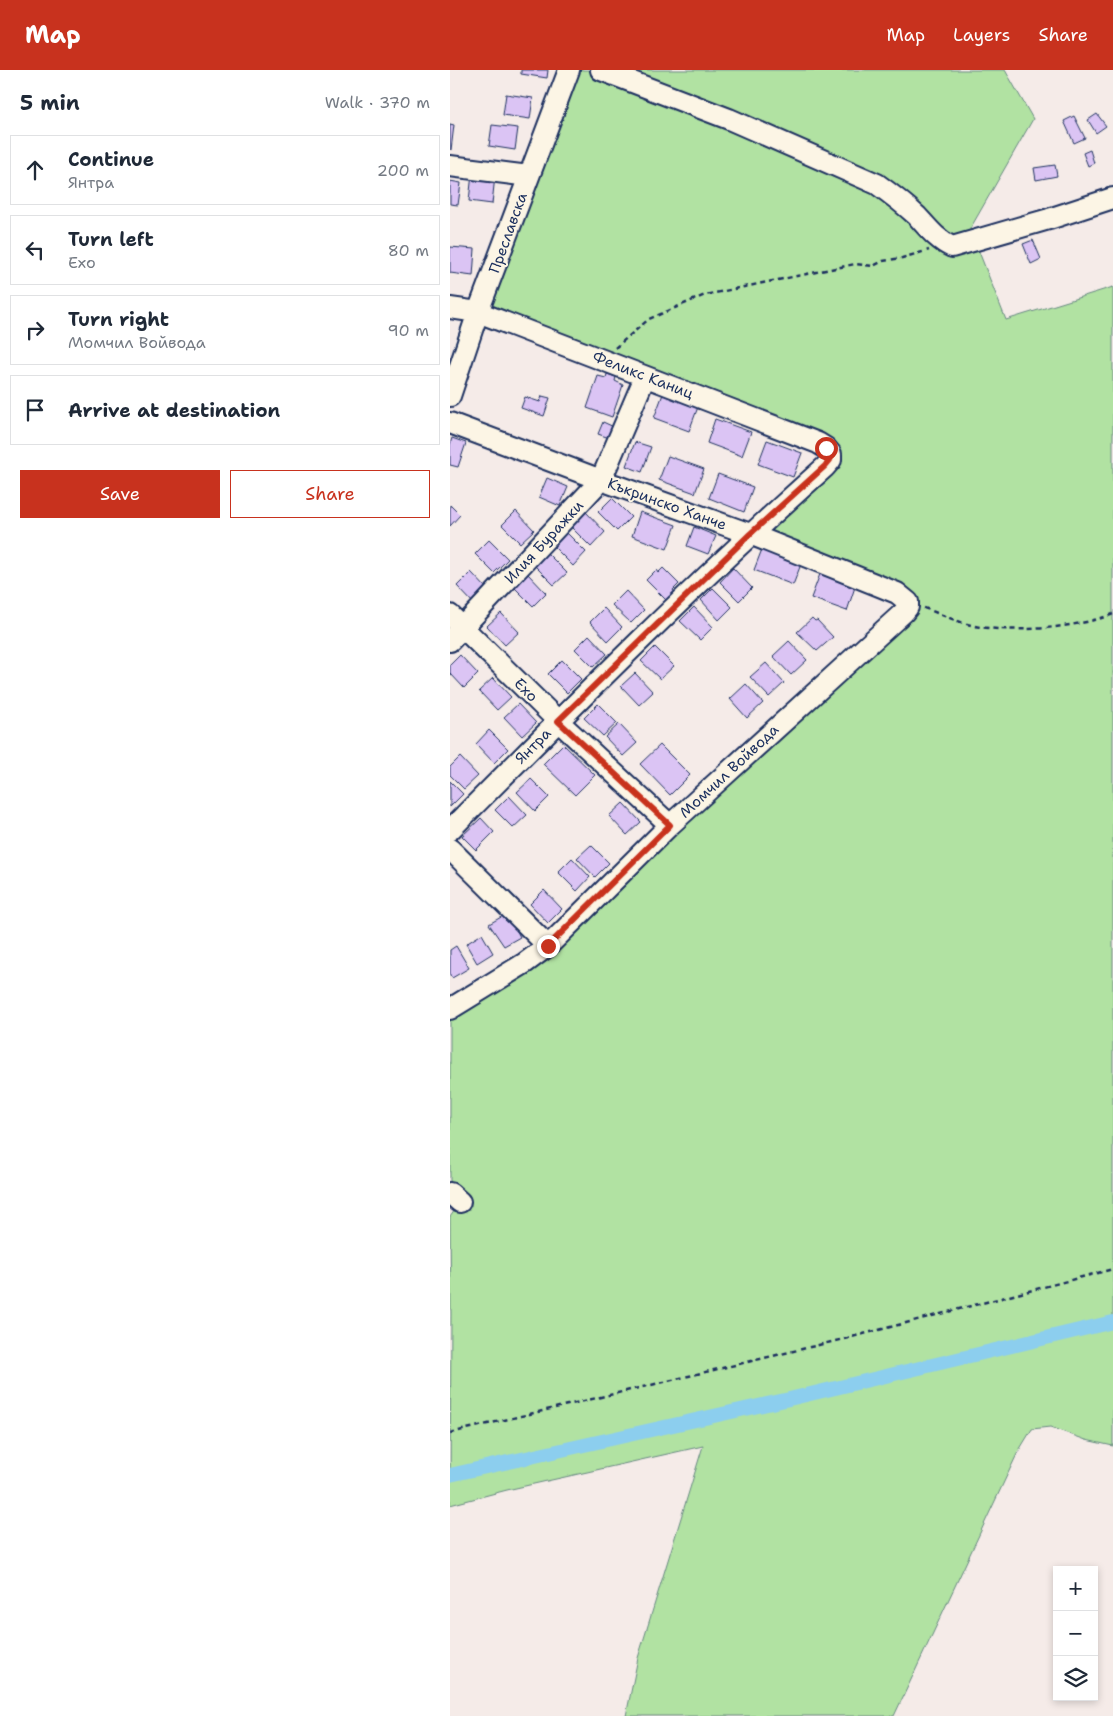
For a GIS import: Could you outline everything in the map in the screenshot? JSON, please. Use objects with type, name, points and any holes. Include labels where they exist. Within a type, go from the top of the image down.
[{"type":"street","name":"Преславска","points":[[450,396],[478,312],[569,70]]},
{"type":"street","points":[[601,70],[729,119],[877,184],[917,217],[942,243],[952,247],[962,246],[1113,198]]},
{"type":"street","points":[[450,166],[529,176]]},
{"type":"street","name":"Феликс Каниц","points":[[450,308],[478,312],[646,376],[818,443],[832,454]]},
{"type":"street","name":"Илия Буражки","points":[[454,628],[601,480],[646,376]]},
{"type":"street","name":"Къкринско Ханче","points":[[450,423],[750,534],[897,593],[908,602]]},
{"type":"street","name":"Янтра","points":[[450,830],[558,721],[750,534],[825,466],[832,454]]},
{"type":"street","name":"Момчил Войвода","points":[[450,1008],[518,967],[548,946],[670,825],[904,612],[908,607],[908,602]]},
{"type":"street","name":"Ехо","points":[[454,628],[670,825]]},
{"type":"street","points":[[450,849],[548,946]]},
{"type":"path","points":[[596,357],[614,350],[649,319],[705,295],[855,264],[873,266],[883,261],[902,258],[947,245]]},
{"type":"path","points":[[908,602],[969,625],[1004,630],[1027,630],[1058,626],[1102,618],[1113,614]]},
{"type":"path","points":[[450,1433],[848,1338],[1113,1269]]},
{"type":"green space","points":[[569,70],[1005,70],[1033,119],[970,229],[1006,320],[1113,287],[1113,1446],[1086,1440],[1050,1427],[1032,1429],[1018,1452],[894,1716],[626,1716],[638,1658],[703,1446],[507,1490],[450,1505],[450,1217],[460,1203],[450,1193],[450,1009],[498,979],[908,607],[750,534],[831,454],[478,312]]},
{"type":"building","points":[[521,70],[548,70],[547,78],[521,74]]},
{"type":"building","points":[[506,94],[533,98],[530,119],[503,115]]},
{"type":"building","points":[[1097,114],[1106,126],[1096,133],[1088,120]]},
{"type":"building","points":[[1074,116],[1085,138],[1074,143],[1064,121]]},
{"type":"building","points":[[450,124],[454,125],[451,150],[450,149]]},
{"type":"building","points":[[492,125],[518,128],[515,150],[489,146]]},
{"type":"building","points":[[1090,150],[1094,163],[1088,166],[1083,153]]},
{"type":"building","points":[[1055,165],[1057,176],[1036,180],[1034,168]]},
{"type":"building","points":[[472,174],[495,176],[492,204],[469,201]]},
{"type":"building","points":[[450,181],[461,183],[458,205],[450,204]]},
{"type":"building","points":[[1033,240],[1041,259],[1031,264],[1023,244]]},
{"type":"building","points":[[450,247],[475,249],[473,276],[450,273]]},
{"type":"building","points":[[607,374],[616,377],[615,381],[623,385],[612,417],[587,408],[598,376],[606,378]]},
{"type":"building","points":[[663,394],[698,407],[689,431],[654,418]]},
{"type":"building","points":[[542,396],[550,398],[544,416],[521,408],[525,397],[540,402]]},
{"type":"building","points":[[715,419],[751,432],[742,456],[707,443]]},
{"type":"building","points":[[603,422],[616,428],[612,439],[598,434]]},
{"type":"building","points":[[452,438],[466,443],[458,467],[450,465]]},
{"type":"building","points":[[767,440],[802,453],[793,477],[758,464]]},
{"type":"building","points":[[635,442],[651,447],[642,472],[626,466]]},
{"type":"building","points":[[668,456],[704,469],[695,493],[659,480]]},
{"type":"building","points":[[718,474],[753,487],[744,512],[709,498]]},
{"type":"building","points":[[547,478],[568,487],[560,506],[539,497]]},
{"type":"building","points":[[612,498],[631,517],[617,531],[598,512]]},
{"type":"building","points":[[450,505],[460,515],[450,526]]},
{"type":"building","points":[[516,511],[534,530],[520,543],[502,525]]},
{"type":"building","points":[[586,512],[605,532],[591,547],[571,527]]},
{"type":"building","points":[[640,512],[676,525],[667,549],[632,536]]},
{"type":"building","points":[[694,527],[716,536],[708,554],[687,546]]},
{"type":"building","points":[[567,533],[586,552],[573,566],[553,546]]},
{"type":"building","points":[[489,540],[508,559],[494,573],[475,554]]},
{"type":"building","points":[[764,544],[803,559],[793,585],[754,570]]},
{"type":"building","points":[[547,553],[567,573],[554,585],[534,565]]},
{"type":"building","points":[[663,568],[679,584],[673,590],[676,594],[668,602],[646,580],[656,570],[658,573]]},
{"type":"building","points":[[733,568],[752,588],[739,601],[720,582]]},
{"type":"building","points":[[471,572],[489,591],[475,605],[457,586]]},
{"type":"building","points":[[528,574],[546,593],[533,606],[515,588]]},
{"type":"building","points":[[820,574],[855,587],[847,611],[811,598]]},
{"type":"building","points":[[713,588],[732,607],[719,620],[701,600]]},
{"type":"building","points":[[626,591],[644,610],[631,623],[612,605]]},
{"type":"building","points":[[694,607],[713,627],[700,640],[680,621]]},
{"type":"building","points":[[604,608],[622,627],[608,641],[590,622]]},
{"type":"building","points":[[501,613],[519,632],[505,645],[487,626]]},
{"type":"building","points":[[812,618],[815,621],[817,620],[833,637],[817,651],[797,632]]},
{"type":"building","points":[[589,635],[607,654],[593,667],[575,649]]},
{"type":"building","points":[[789,641],[807,660],[791,675],[773,656]]},
{"type":"building","points":[[655,647],[674,666],[660,679],[641,661]]},
{"type":"building","points":[[460,655],[478,674],[464,688],[450,673],[450,665]]},
{"type":"building","points":[[562,660],[581,679],[567,693],[548,674]]},
{"type":"building","points":[[766,663],[784,683],[769,697],[750,677]]},
{"type":"building","points":[[635,673],[653,692],[639,705],[621,686]]},
{"type":"building","points":[[493,678],[511,697],[497,710],[479,691]]},
{"type":"building","points":[[746,684],[763,703],[747,718],[730,699]]},
{"type":"building","points":[[518,704],[536,723],[522,736],[504,717]]},
{"type":"building","points":[[598,704],[617,723],[603,736],[584,718]]},
{"type":"building","points":[[619,724],[637,743],[623,756],[605,737]]},
{"type":"building","points":[[489,730],[508,749],[494,763],[476,744]]},
{"type":"building","points":[[563,744],[595,775],[575,795],[543,764]]},
{"type":"building","points":[[660,745],[690,775],[670,795],[640,764]]},
{"type":"building","points":[[460,757],[478,776],[464,789],[450,775],[450,767]]},
{"type":"building","points":[[531,779],[549,797],[535,811],[517,792]]},
{"type":"building","points":[[450,781],[463,794],[450,807]]},
{"type":"building","points":[[509,796],[527,815],[513,828],[495,810]]},
{"type":"building","points":[[623,803],[641,822],[627,835],[609,816]]},
{"type":"building","points":[[481,818],[494,832],[476,850],[462,836]]},
{"type":"building","points":[[591,845],[609,863],[595,877],[577,858]]},
{"type":"building","points":[[572,858],[590,877],[577,891],[558,872]]},
{"type":"building","points":[[544,890],[562,909],[548,923],[530,904]]},
{"type":"building","points":[[503,916],[506,921],[510,918],[520,937],[504,946],[489,924]]},
{"type":"building","points":[[482,934],[493,953],[477,963],[466,944]]},
{"type":"building","points":[[456,946],[469,968],[452,978],[450,975],[450,950]]},
{"type":"waterway","points":[[450,1475],[785,1400],[1113,1322]]},
{"type":"route","points":[[548,946],[670,825],[558,721],[750,534],[825,466],[832,454],[826,448]]}]
